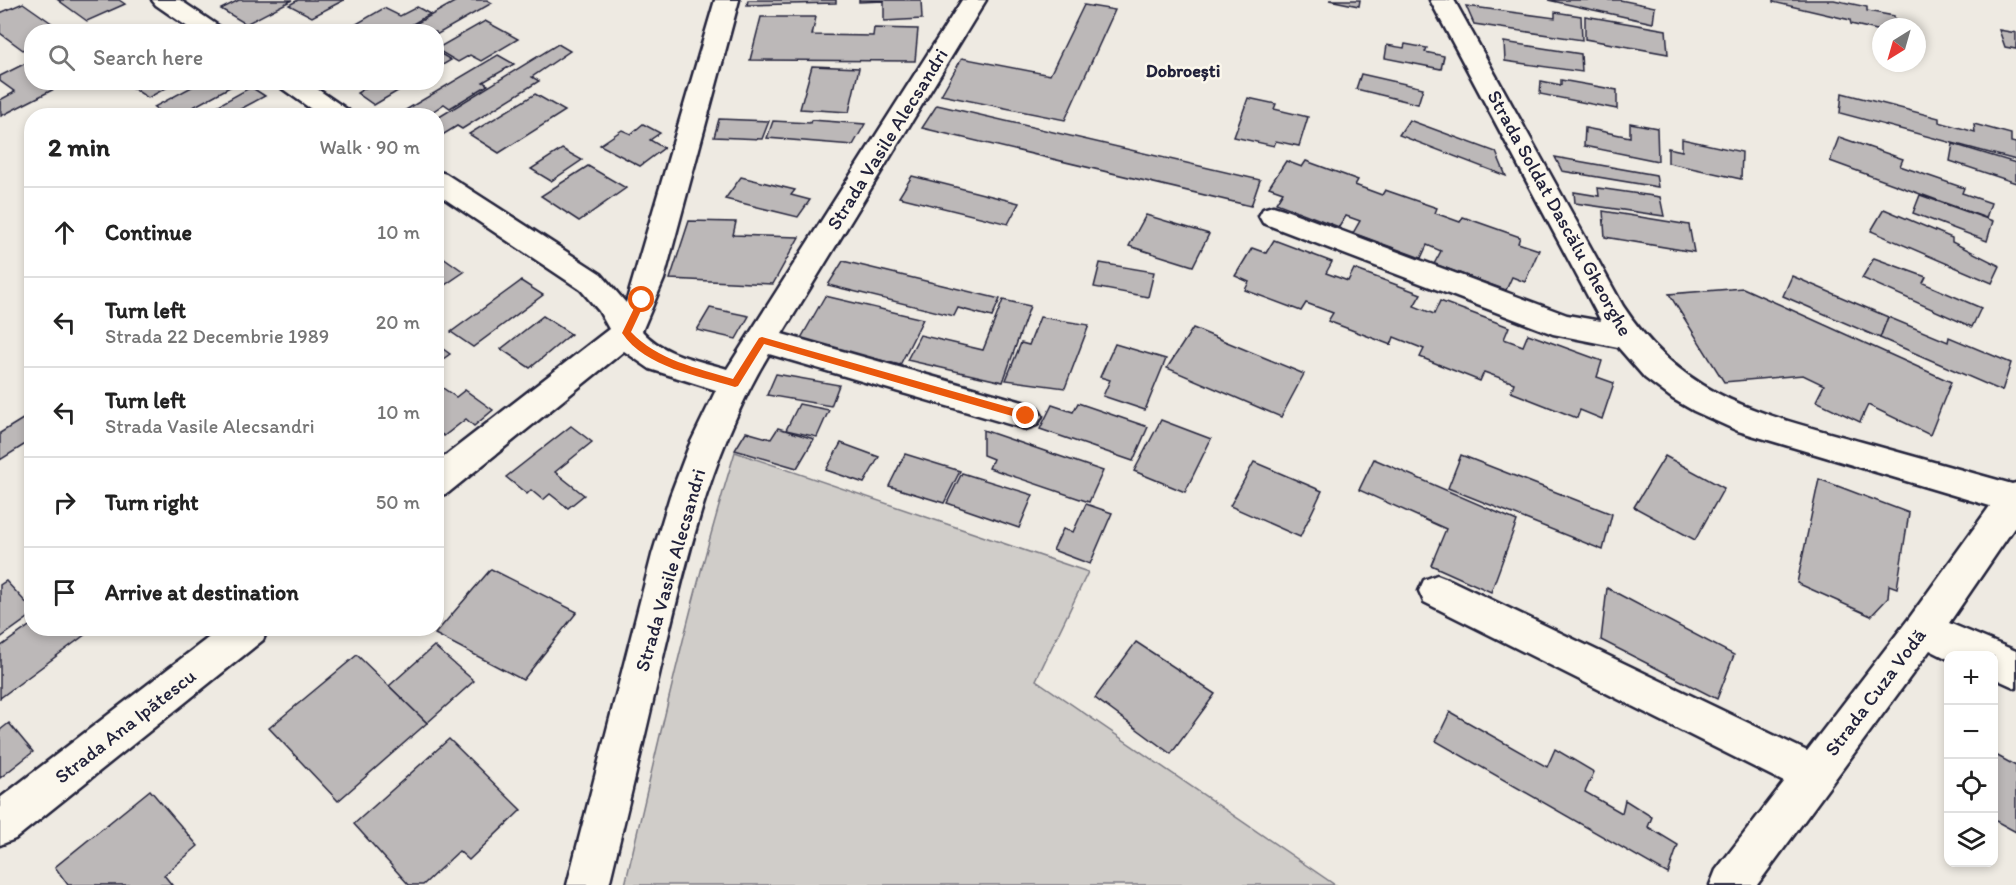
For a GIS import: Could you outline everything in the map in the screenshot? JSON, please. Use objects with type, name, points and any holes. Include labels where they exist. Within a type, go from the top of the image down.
[{"type":"street","points":[[164,0],[200,24]]},
{"type":"street","points":[[444,477],[626,333],[649,279],[727,0]]},
{"type":"street","name":"Strada Vasile Alecsandri","points":[[588,885],[670,555],[687,496],[706,446],[735,383],[974,0]]},
{"type":"street","name":"Strada Soldat Dascălu Gheorghe","points":[[1442,0],[1627,337],[1645,359],[1665,377],[1694,396],[1749,422],[2015,498]]},
{"type":"street","points":[[301,90],[327,108]]},
{"type":"street","points":[[444,185],[591,282],[616,312],[626,333],[640,348],[655,357],[735,383]]},
{"type":"street","points":[[1273,216],[1564,326],[1627,337]]},
{"type":"street","points":[[762,340],[1026,416]]},
{"type":"street","name":"Strada Cuza Vodă","points":[[1731,885],[1923,629],[2015,498]]},
{"type":"street","points":[[1437,591],[1813,775]]},
{"type":"street","points":[[1923,629],[1972,651]]},
{"type":"street","name":"Strada Ana Ipătescu","points":[[0,824],[240,636]]},
{"type":"street","points":[[1998,662],[2016,670]]},
{"type":"shaded area","points":[[735,452],[1088,572],[1036,680],[1335,885],[625,885],[690,614]]},
{"type":"building","points":[[58,0],[119,0],[125,4],[87,21]]},
{"type":"building","points":[[239,0],[292,0],[246,24],[221,9]]},
{"type":"building","points":[[298,0],[344,0],[312,17],[289,5]]},
{"type":"building","points":[[458,0],[487,0],[492,3],[444,30],[444,24],[415,24]]},
{"type":"building","points":[[748,0],[836,0],[836,3],[747,5]]},
{"type":"building","points":[[859,0],[921,0],[922,19],[884,21],[884,1],[859,2]]},
{"type":"building","points":[[1329,0],[1360,0],[1359,6]]},
{"type":"building","points":[[1548,0],[1620,0],[1655,7],[1653,23]]},
{"type":"building","points":[[1773,0],[1834,0],[1867,7],[1867,11],[1894,16],[1895,18],[1872,18],[1872,29],[1851,24],[1850,20],[1773,2]]},
{"type":"building","points":[[23,3],[53,24],[24,24],[23,50],[0,33],[0,13]]},
{"type":"building","points":[[1084,5],[1115,10],[1065,120],[941,95],[962,58],[1050,75]]},
{"type":"building","points":[[1466,6],[1555,18],[1555,12],[1581,16],[1582,40],[1474,24]]},
{"type":"building","points":[[417,7],[430,14],[413,24],[356,24],[384,8],[400,16]]},
{"type":"building","points":[[1585,16],[1666,30],[1668,54],[1585,39]]},
{"type":"building","points":[[761,17],[816,17],[812,35],[873,36],[874,28],[918,29],[915,61],[750,60]]},
{"type":"building","points":[[485,21],[518,39],[481,61],[470,55],[458,62],[444,54],[444,44]]},
{"type":"building","points":[[1999,30],[2016,33],[2016,49],[2005,47]]},
{"type":"building","points":[[1504,42],[1581,54],[1582,72],[1505,61]]},
{"type":"building","points":[[558,44],[570,51],[532,77],[539,81],[462,129],[457,126],[444,134],[444,114]]},
{"type":"building","points":[[1405,44],[1427,48],[1425,52],[1444,56],[1441,69],[1385,58],[1387,45],[1404,48]]},
{"type":"building","points":[[498,55],[514,64],[483,82],[488,85],[450,108],[444,104],[438,108],[409,108],[439,90],[444,90],[444,87]]},
{"type":"building","points":[[444,56],[451,60],[444,64]]},
{"type":"building","points":[[24,64],[24,90],[52,90],[1,116],[0,100],[15,92],[0,81],[0,76]]},
{"type":"building","points":[[812,66],[859,68],[849,112],[800,109]]},
{"type":"building","points":[[1361,74],[1423,88],[1418,104],[1356,89]]},
{"type":"building","points":[[1561,80],[1617,90],[1617,109],[1540,94],[1541,81],[1561,85]]},
{"type":"building","points":[[136,90],[162,90],[148,98]]},
{"type":"building","points":[[186,90],[224,90],[192,108],[154,107]]},
{"type":"building","points":[[246,90],[256,90],[265,96],[242,108],[213,108]]},
{"type":"building","points":[[362,90],[399,90],[374,105],[357,93]]},
{"type":"building","points":[[1842,93],[1939,118],[1939,122],[1975,132],[1974,124],[2011,134],[2011,142],[2016,143],[2016,160],[1840,113]]},
{"type":"building","points":[[535,94],[565,111],[499,153],[469,134]]},
{"type":"building","points":[[1248,98],[1276,104],[1274,109],[1308,117],[1299,146],[1276,141],[1274,146],[1234,137]]},
{"type":"building","points":[[937,105],[1260,180],[1251,206],[922,128]]},
{"type":"building","points":[[719,119],[769,121],[762,139],[714,137]]},
{"type":"building","points":[[811,120],[865,124],[853,145],[767,138],[773,121],[810,123]]},
{"type":"building","points":[[1409,120],[1496,152],[1506,176],[1399,135]]},
{"type":"building","points":[[1630,123],[1657,128],[1658,161],[1584,146],[1585,128],[1630,137]]},
{"type":"building","points":[[643,124],[660,133],[650,140],[664,148],[640,166],[600,145],[622,130],[631,134]]},
{"type":"building","points":[[1839,137],[1903,159],[1900,166],[1964,188],[1962,193],[1991,203],[1986,218],[1830,161]]},
{"type":"building","points":[[1682,139],[1742,152],[1741,179],[1668,163],[1668,148],[1682,151]]},
{"type":"building","points":[[1953,144],[2016,163],[2016,183],[1950,161]]},
{"type":"building","points":[[562,149],[582,160],[551,181],[531,169]]},
{"type":"building","points":[[1555,157],[1656,175],[1658,187],[1562,171]]},
{"type":"building","points":[[1286,161],[1302,167],[1306,161],[1358,180],[1355,185],[1382,195],[1385,190],[1437,208],[1435,213],[1460,222],[1463,217],[1520,237],[1518,243],[1539,250],[1525,282],[1512,277],[1506,290],[1434,264],[1441,251],[1427,245],[1421,258],[1353,233],[1360,221],[1346,216],[1339,227],[1276,203],[1283,192],[1269,187]]},
{"type":"building","points":[[588,166],[626,188],[579,221],[541,196]]},
{"type":"building","points":[[912,176],[1019,203],[1008,224],[899,197]]},
{"type":"building","points":[[741,177],[795,190],[791,195],[810,200],[798,217],[725,199]]},
{"type":"building","points":[[1598,188],[1660,197],[1664,216],[1575,203],[1574,192],[1599,196]]},
{"type":"building","points":[[1920,195],[1993,221],[1987,241],[1913,213]]},
{"type":"building","points":[[1884,209],[1952,238],[1952,242],[2000,266],[1992,283],[1871,231]]},
{"type":"building","points":[[1603,211],[1689,225],[1694,252],[1605,237]]},
{"type":"building","points":[[1146,215],[1209,234],[1193,266],[1129,246]]},
{"type":"building","points":[[689,221],[736,222],[733,235],[799,237],[773,284],[670,279]]},
{"type":"building","points":[[1274,240],[1332,262],[1326,273],[1348,281],[1354,269],[1421,294],[1414,306],[1434,314],[1440,301],[1509,327],[1504,339],[1523,346],[1528,334],[1602,361],[1597,377],[1614,383],[1602,419],[1580,410],[1577,418],[1511,392],[1514,383],[1484,372],[1480,381],[1420,357],[1424,349],[1394,337],[1391,345],[1328,321],[1333,313],[1306,303],[1301,311],[1245,290],[1249,282],[1235,276],[1252,248],[1266,253]]},
{"type":"building","points":[[444,258],[464,272],[444,286]]},
{"type":"building","points":[[1874,258],[1926,277],[1923,283],[1981,308],[1972,327],[1862,278]]},
{"type":"building","points":[[843,261],[1000,299],[992,317],[958,308],[954,316],[828,285]]},
{"type":"building","points":[[1100,263],[1154,272],[1148,297],[1094,287]]},
{"type":"building","points":[[1792,276],[1888,317],[1880,338],[1783,296]]},
{"type":"building","points":[[521,281],[543,295],[473,347],[451,332]]},
{"type":"building","points":[[1743,288],[1951,382],[1930,435],[1868,405],[1860,422],[1816,401],[1824,385],[1803,375],[1724,382],[1669,294]]},
{"type":"building","points":[[825,296],[923,319],[900,365],[800,340]]},
{"type":"building","points":[[1003,300],[1030,306],[1003,382],[907,360],[920,335],[983,350]]},
{"type":"building","points":[[710,308],[749,316],[736,339],[697,330]]},
{"type":"building","points":[[543,316],[571,334],[530,368],[501,349]]},
{"type":"building","points":[[1040,317],[1089,325],[1065,388],[1006,380],[1021,343],[1029,345]]},
{"type":"building","points":[[1888,317],[1948,342],[1949,337],[2011,363],[2002,391],[1880,338]]},
{"type":"building","points":[[1193,328],[1304,374],[1281,417],[1167,368]]},
{"type":"building","points":[[1115,344],[1166,359],[1145,410],[1103,396],[1110,380],[1100,377]]},
{"type":"building","points":[[444,350],[450,354],[444,358]]},
{"type":"building","points":[[776,374],[839,385],[831,406],[767,395]]},
{"type":"building","points":[[444,389],[456,397],[465,390],[493,410],[474,426],[466,419],[444,436]]},
{"type":"building","points":[[1078,403],[1148,427],[1133,461],[1040,429],[1052,405],[1073,412]]},
{"type":"building","points":[[799,404],[829,410],[817,437],[786,430]]},
{"type":"building","points":[[24,418],[24,445],[0,460],[0,433]]},
{"type":"building","points":[[1161,420],[1211,439],[1185,492],[1134,471]]},
{"type":"building","points":[[571,426],[592,442],[555,472],[584,495],[568,508],[550,494],[543,500],[531,490],[527,494],[506,477]]},
{"type":"building","points":[[778,428],[814,439],[797,468],[735,450],[746,432],[771,439]]},
{"type":"building","points":[[983,430],[1103,471],[1089,502],[989,468],[993,459],[983,455]]},
{"type":"building","points":[[841,443],[879,457],[864,483],[826,470]]},
{"type":"building","points":[[905,454],[960,471],[944,503],[889,486]]},
{"type":"building","points":[[1461,455],[1612,514],[1603,550],[1448,488]]},
{"type":"building","points":[[1665,456],[1724,488],[1695,540],[1634,507]]},
{"type":"building","points":[[1374,459],[1517,521],[1491,592],[1431,565],[1446,529],[1359,490]]},
{"type":"building","points":[[1254,462],[1322,491],[1300,537],[1230,506]]},
{"type":"building","points":[[962,473],[1033,495],[1019,528],[947,503]]},
{"type":"building","points":[[1819,479],[1909,513],[1897,588],[1889,585],[1888,598],[1871,616],[1797,583]]},
{"type":"building","points":[[1086,504],[1112,513],[1090,564],[1053,550],[1063,529],[1073,532]]},
{"type":"building","points":[[491,569],[577,612],[523,680],[439,636],[444,636],[444,624]]},
{"type":"building","points":[[6,581],[24,600],[24,621],[0,638],[0,585]]},
{"type":"building","points":[[1607,588],[1734,655],[1717,699],[1601,640]]},
{"type":"building","points":[[24,630],[24,636],[83,636],[0,698],[0,647]]},
{"type":"building","points":[[1136,642],[1215,694],[1171,754],[1095,698]]},
{"type":"building","points":[[434,646],[474,681],[427,723],[389,686]]},
{"type":"building","points":[[357,655],[427,723],[338,801],[269,728]]},
{"type":"building","points":[[1450,712],[1547,767],[1555,749],[1594,772],[1585,792],[1622,813],[1625,800],[1652,817],[1648,827],[1678,845],[1668,874],[1436,741]]},
{"type":"building","points":[[9,723],[33,752],[0,778],[0,730]]},
{"type":"building","points":[[449,739],[521,810],[469,860],[459,851],[423,885],[409,885],[354,824]]},
{"type":"building","points":[[1998,756],[2016,766],[2016,832],[1998,822]]},
{"type":"building","points":[[150,790],[198,846],[164,875],[172,885],[68,885],[55,867]]},
{"type":"district","name":"Dobroești","points":[[1183,71]]},
{"type":"route","points":[[642,300],[626,333],[640,348],[675,365],[735,383],[762,340],[1026,416]]}]
